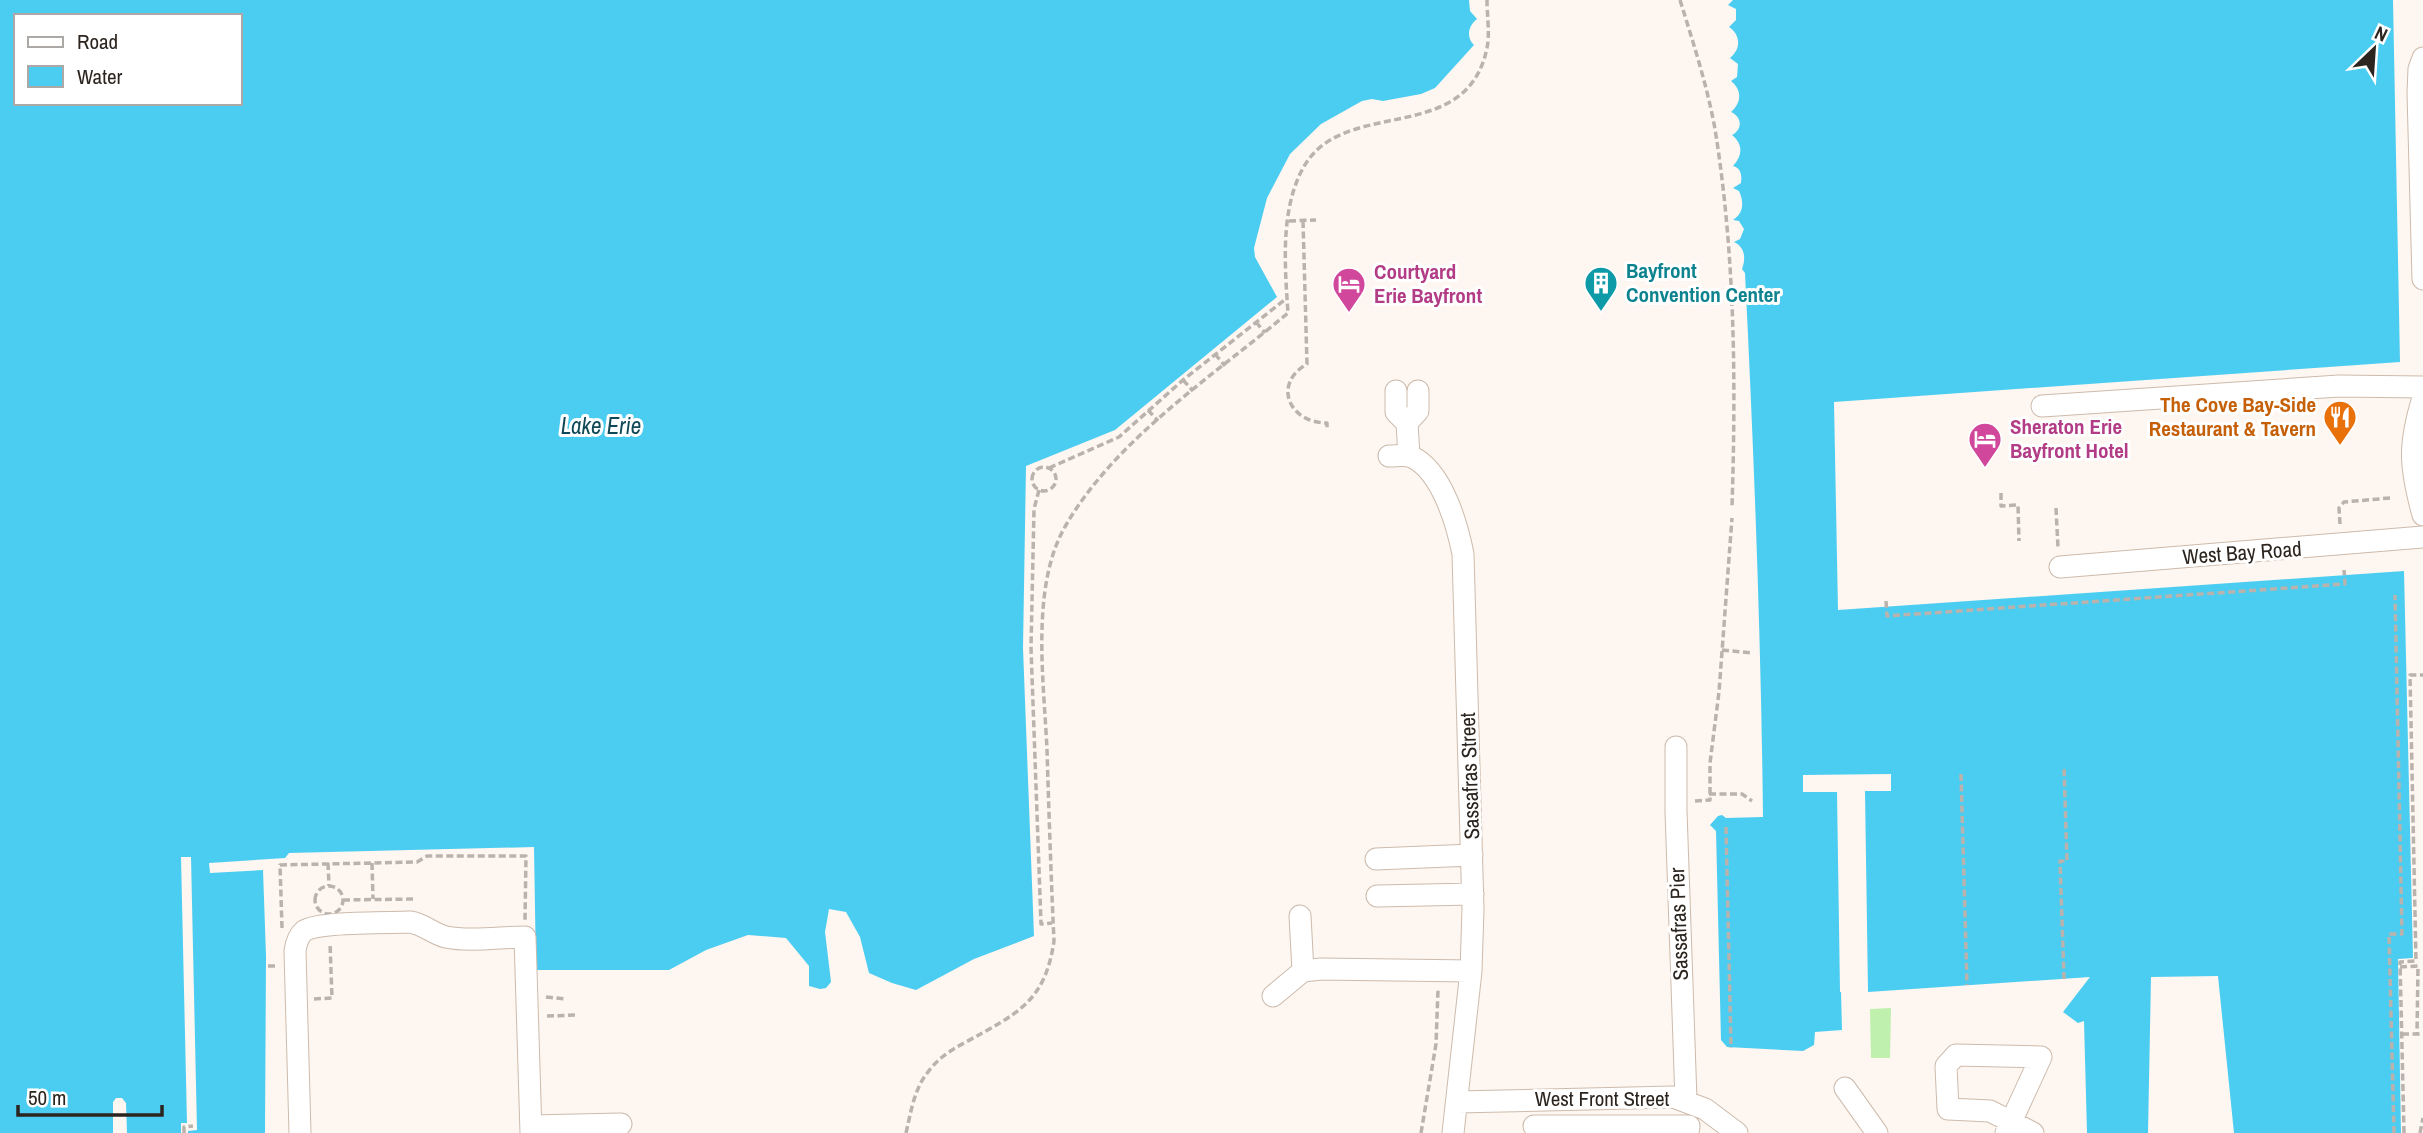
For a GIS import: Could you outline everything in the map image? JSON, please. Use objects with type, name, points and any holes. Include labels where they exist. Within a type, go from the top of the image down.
[{"type":"street","points":[[2423,58],[2418,74],[2423,279]]},
{"type":"street","points":[[2042,405],[2339,386],[2423,387]]},
{"type":"street","points":[[1396,391],[1396,412],[1407,423],[1418,411],[1418,391]]},
{"type":"street","points":[[2423,398],[2416,417],[2411,451],[2415,484],[2423,515]]},
{"type":"street","name":"Sassafras Street","points":[[1407,423],[1399,456],[1421,463],[1434,475],[1458,530],[1463,554],[1473,894],[1472,971],[1453,1133]]},
{"type":"street","name":"West Bay Road","points":[[2059,559],[2423,537]]},
{"type":"street","name":"Sassafras Pier","points":[[1676,747],[1686,1100]]},
{"type":"street","points":[[1376,859],[1472,855]]},
{"type":"street","points":[[1377,895],[1473,894]]},
{"type":"street","points":[[1300,916],[1303,971]]},
{"type":"street","points":[[300,1133],[295,951],[297,942],[304,931],[318,926],[372,924],[417,923],[449,937],[524,937],[531,1129],[621,1124]]},
{"type":"street","points":[[1273,996],[1303,971],[1472,971]]},
{"type":"street","points":[[2009,1127],[2041,1057],[1956,1055],[1946,1066],[1948,1109],[1990,1111],[2009,1127],[2033,1133]]},
{"type":"street","points":[[1845,1088],[1877,1133]]},
{"type":"street","name":"West Front Street","points":[[1457,1102],[1658,1096],[1686,1100],[1705,1108],[1737,1133]]},
{"type":"street","points":[[1534,1126],[1689,1126],[1688,1133]]},
{"type":"path","points":[[906,1133],[919,1086],[937,1061],[1011,1017],[1035,995],[1051,964],[1054,941],[1043,639],[1046,575],[1065,526],[1113,464],[1158,421],[1288,313],[1286,237],[1292,198],[1302,169],[1310,158],[1337,136],[1440,109],[1464,94],[1478,75],[1487,48],[1487,0]]},
{"type":"path","points":[[1679,0],[1703,74],[1712,114],[1730,244],[1735,381],[1732,507]]},
{"type":"path","points":[[1289,221],[1316,220]]},
{"type":"path","points":[[1303,221],[1307,363],[1294,372],[1288,394],[1299,416],[1308,421],[1327,423],[1327,430]]},
{"type":"path","points":[[1049,468],[1056,477],[1053,487],[1044,491],[1038,490],[1034,486],[1032,476],[1039,468],[1049,468],[1114,440],[1145,416],[1148,410],[1183,380],[1287,298]]},
{"type":"path","points":[[1256,322],[1265,333]]},
{"type":"path","points":[[1215,354],[1225,366]]},
{"type":"path","points":[[1183,380],[1193,391]]},
{"type":"path","points":[[1148,410],[1158,421]]},
{"type":"path","points":[[1038,490],[1034,509],[1031,639],[1036,807],[1041,924],[1053,923]]},
{"type":"path","points":[[2001,493],[2001,506],[2018,505],[2019,541]]},
{"type":"path","points":[[2341,530],[2339,508],[2344,502],[2390,498]]},
{"type":"path","points":[[2056,508],[2059,559]]},
{"type":"path","points":[[1695,801],[1710,800],[1710,763],[1723,650],[1732,518]]},
{"type":"path","points":[[1886,601],[1887,616],[2345,584],[2344,570]]},
{"type":"path","points":[[2394,1133],[2389,934],[2402,934],[2395,595]]},
{"type":"path","points":[[1032,596],[1045,596]]},
{"type":"path","points":[[1031,639],[1043,639]]},
{"type":"path","points":[[1031,648],[1043,649]]},
{"type":"path","points":[[1723,650],[1752,653]]},
{"type":"path","points":[[2404,1133],[2400,961],[2416,961],[2410,675],[2423,675]]},
{"type":"path","points":[[1032,691],[1044,691]]},
{"type":"path","points":[[1033,712],[1045,711]]},
{"type":"path","points":[[1034,744],[1046,743]]},
{"type":"path","points":[[1035,765],[1047,764]]},
{"type":"path","points":[[2063,979],[2060,861],[2067,861],[2064,768]]},
{"type":"path","points":[[1961,774],[1967,985]]},
{"type":"path","points":[[1709,794],[1742,794],[1752,801]]},
{"type":"path","points":[[1036,807],[1048,806]]},
{"type":"path","points":[[1037,815],[1049,815]]},
{"type":"path","points":[[1726,827],[1731,1048]]},
{"type":"path","points":[[1038,858],[1051,858]]},
{"type":"path","points":[[328,863],[329,886]]},
{"type":"path","points":[[372,863],[373,900]]},
{"type":"path","points":[[329,886],[340,891],[343,900],[340,909],[335,913],[323,913],[318,909],[315,897],[329,886]]},
{"type":"path","points":[[1040,894],[1052,894]]},
{"type":"path","points":[[343,900],[415,899]]},
{"type":"path","points":[[1040,904],[1053,903]]},
{"type":"path","points":[[309,1001],[332,998],[330,934]]},
{"type":"path","points":[[2400,967],[2418,966],[2417,1034]]},
{"type":"path","points":[[1421,1133],[1436,1044],[1438,988]]},
{"type":"path","points":[[542,996],[565,999]]},
{"type":"path","points":[[542,1016],[577,1015]]},
{"type":"path","points":[[2402,1034],[2423,1034]]},
{"type":"path","points":[[2420,1133],[2423,1118]]},
{"type":"path","points":[[184,1133],[184,1127],[193,1126]]},
{"type":"green space","points":[[1891,1008],[1890,1058],[1871,1058],[1870,1009]]},
{"type":"water","name":"Lake Erie","points":[[0,0],[1469,0],[1470,11],[1477,19],[1469,32],[1474,45],[1435,88],[1421,94],[1383,101],[1362,101],[1321,124],[1290,154],[1267,198],[1254,248],[1255,257],[1277,297],[1115,430],[1026,466],[1023,648],[1034,936],[974,959],[916,990],[869,973],[860,937],[846,912],[829,909],[825,932],[831,982],[826,988],[809,986],[809,966],[786,938],[748,935],[706,950],[669,970],[536,970],[534,847],[289,853],[285,858],[209,863],[210,873],[263,870],[266,956],[265,1133],[188,1133],[197,1130],[191,857],[181,857],[187,1123],[181,1123],[181,1133],[127,1133],[126,1103],[122,1098],[116,1098],[113,1102],[113,1133],[0,1133]]},
{"type":"water","points":[[1733,0],[2393,0],[2400,362],[1834,402],[1838,610],[2404,571],[2413,958],[2398,959],[2401,1133],[2234,1133],[2218,976],[2151,977],[2148,1133],[2087,1133],[2084,1021],[2078,1023],[2063,1012],[2090,977],[1841,992],[1842,1030],[1815,1032],[1814,1045],[1803,1051],[1727,1047],[1721,1040],[1716,831],[1710,825],[1722,815],[1726,818],[1763,817],[1757,545],[1745,273],[1742,269],[1742,250],[1734,242],[1740,239],[1744,229],[1739,221],[1733,220],[1741,211],[1742,199],[1739,191],[1733,188],[1741,183],[1741,177],[1739,170],[1733,166],[1739,158],[1740,150],[1732,135],[1738,130],[1740,123],[1731,112],[1739,96],[1731,81],[1737,77],[1738,64],[1730,58],[1738,46],[1736,34],[1729,27],[1736,20],[1736,9],[1728,5]]},
{"type":"pier","points":[[1891,774],[1891,791],[1865,791],[1868,992],[1840,992],[1837,792],[1803,792],[1803,775]]},
{"type":"place","name":"Bayfront Convention Center","points":[[1601,313]]},
{"type":"place","name":"Courtyard Erie Bayfront","points":[[1349,314]]},
{"type":"place","name":"The Cove Bay-Side Restaurant & Tavern","points":[[2340,447]]},
{"type":"place","name":"Sheraton Erie Bayfront Hotel","points":[[1985,469]]}]
